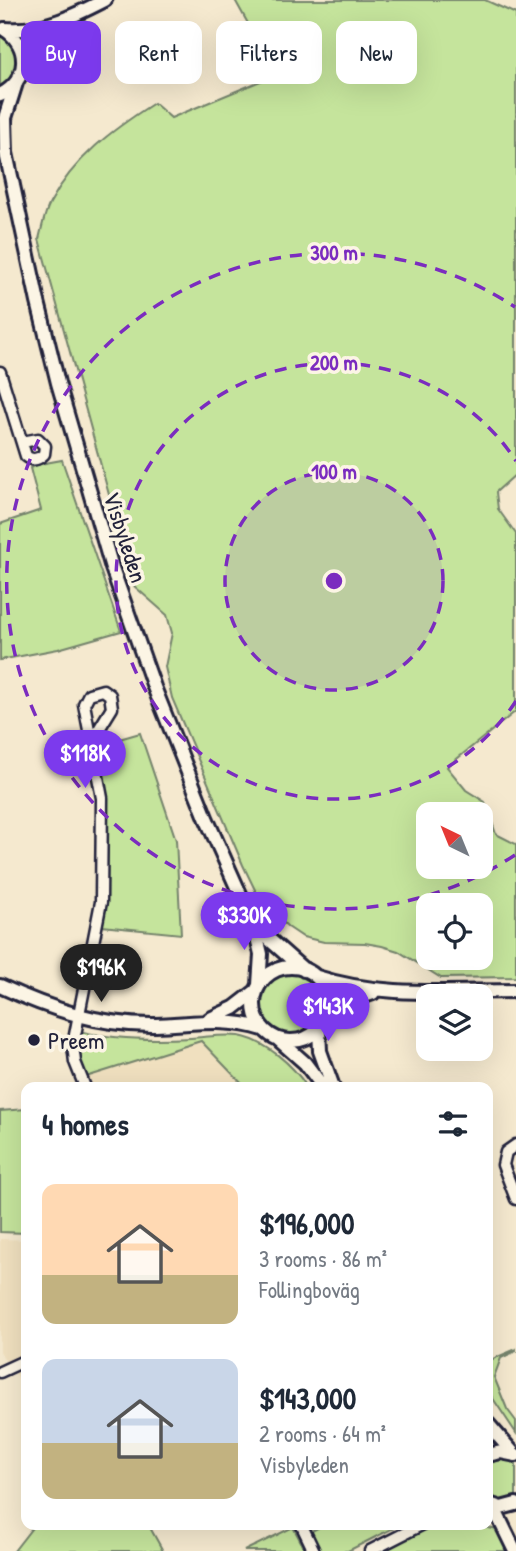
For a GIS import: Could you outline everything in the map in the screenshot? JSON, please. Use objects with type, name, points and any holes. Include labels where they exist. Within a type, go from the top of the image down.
[{"type":"main road","points":[[2,28],[35,30],[72,18],[105,0]]},
{"type":"main road","name":"Visbyleden","points":[[68,21],[72,18]]},
{"type":"main road","points":[[2,28],[14,36],[21,50]]},
{"type":"main road","name":"Visbyleden","points":[[21,73],[5,118],[6,153],[37,302],[112,568],[154,687],[207,820],[252,918],[261,954],[257,988]]},
{"type":"main road","points":[[0,95],[16,83]]},
{"type":"main road","name":"Visbyleden","points":[[0,141],[6,153]]},
{"type":"main road","name":"Visbyleden","points":[[252,918],[277,947],[304,970]]},
{"type":"main road","points":[[203,1021],[234,1008],[269,974],[289,967],[353,987],[380,991],[516,991]]},
{"type":"main road","points":[[316,977],[326,994],[328,1004],[322,1023],[320,1051],[330,1082]]},
{"type":"main road","points":[[0,986],[38,1003],[78,1016],[138,1024],[236,1022],[263,1029],[305,1063],[319,1082]]},
{"type":"main road","points":[[257,988],[254,1013],[263,1029]]},
{"type":"main road","points":[[279,1040],[301,1040],[355,998],[380,991]]},
{"type":"main road","points":[[493,1430],[515,1455]]},
{"type":"main road","points":[[493,1454],[501,1452],[515,1455]]},
{"type":"main road","points":[[493,1505],[505,1508],[516,1504]]},
{"type":"main road","points":[[493,1509],[515,1551]]},
{"type":"street","points":[[0,372],[22,442]]},
{"type":"street","points":[[83,1082],[73,1052],[101,902],[102,798],[90,736]]},
{"type":"street","points":[[516,1145],[506,1152],[503,1165],[516,1199]]},
{"type":"street","points":[[0,1372],[21,1362]]},
{"type":"street","points":[[304,1530],[314,1551]]},
{"type":"street","points":[[370,1551],[411,1530]]},
{"type":"shaded area","points":[[201,1041],[240,1082],[88,1082],[86,1077]]},
{"type":"shaded area","points":[[0,1239],[21,1240],[21,1381],[0,1351]]},
{"type":"green space","points":[[235,0],[485,0],[516,14],[516,474],[496,492],[498,509],[516,534],[516,711],[447,767],[466,790],[485,802],[416,802],[416,879],[493,879],[494,828],[496,834],[516,844],[516,977],[441,978],[428,970],[493,970],[493,893],[416,893],[416,962],[398,951],[382,946],[324,942],[303,937],[288,927],[257,894],[172,698],[165,667],[172,633],[167,615],[134,586],[39,239],[48,207],[60,187],[70,172],[95,146],[154,103],[171,118],[253,84],[322,84],[322,21],[247,21]]},
{"type":"green space","points":[[0,32],[13,44],[18,61],[15,75],[0,90]]},
{"type":"green space","points":[[62,460],[121,631],[58,649],[0,660],[0,524],[41,510],[30,468]]},
{"type":"green space","points":[[140,733],[176,840],[181,934],[102,926],[105,795],[95,746]]},
{"type":"green space","points":[[291,972],[303,974],[314,981],[321,992],[321,1016],[314,1027],[303,1034],[291,1036],[279,1034],[268,1027],[261,1016],[259,1004],[261,992],[268,981],[279,974]]},
{"type":"green space","points":[[83,1032],[137,1039],[239,1036],[259,1043],[278,1055],[303,1082],[240,1082],[201,1041],[86,1077],[78,1050],[80,1034]]},
{"type":"green space","points":[[21,1109],[21,1233],[0,1232],[0,1111]]},
{"type":"green space","points":[[516,1349],[501,1358],[494,1377],[507,1409],[516,1421],[516,1433],[493,1398],[493,1359]]},
{"type":"green space","points":[[502,1458],[516,1463],[516,1496],[501,1501],[493,1498],[493,1461]]},
{"type":"green space","points":[[493,1529],[497,1530],[507,1551],[382,1551],[422,1530]]},
{"type":"green space","points":[[30,1530],[151,1530],[163,1551],[14,1551]]},
{"type":"green space","points":[[287,1530],[295,1530],[306,1551],[244,1551]]},
{"type":"green space","points":[[389,1530],[348,1551],[320,1551],[310,1532]]},
{"type":"place","name":"Preem","points":[[34,1040]]}]
